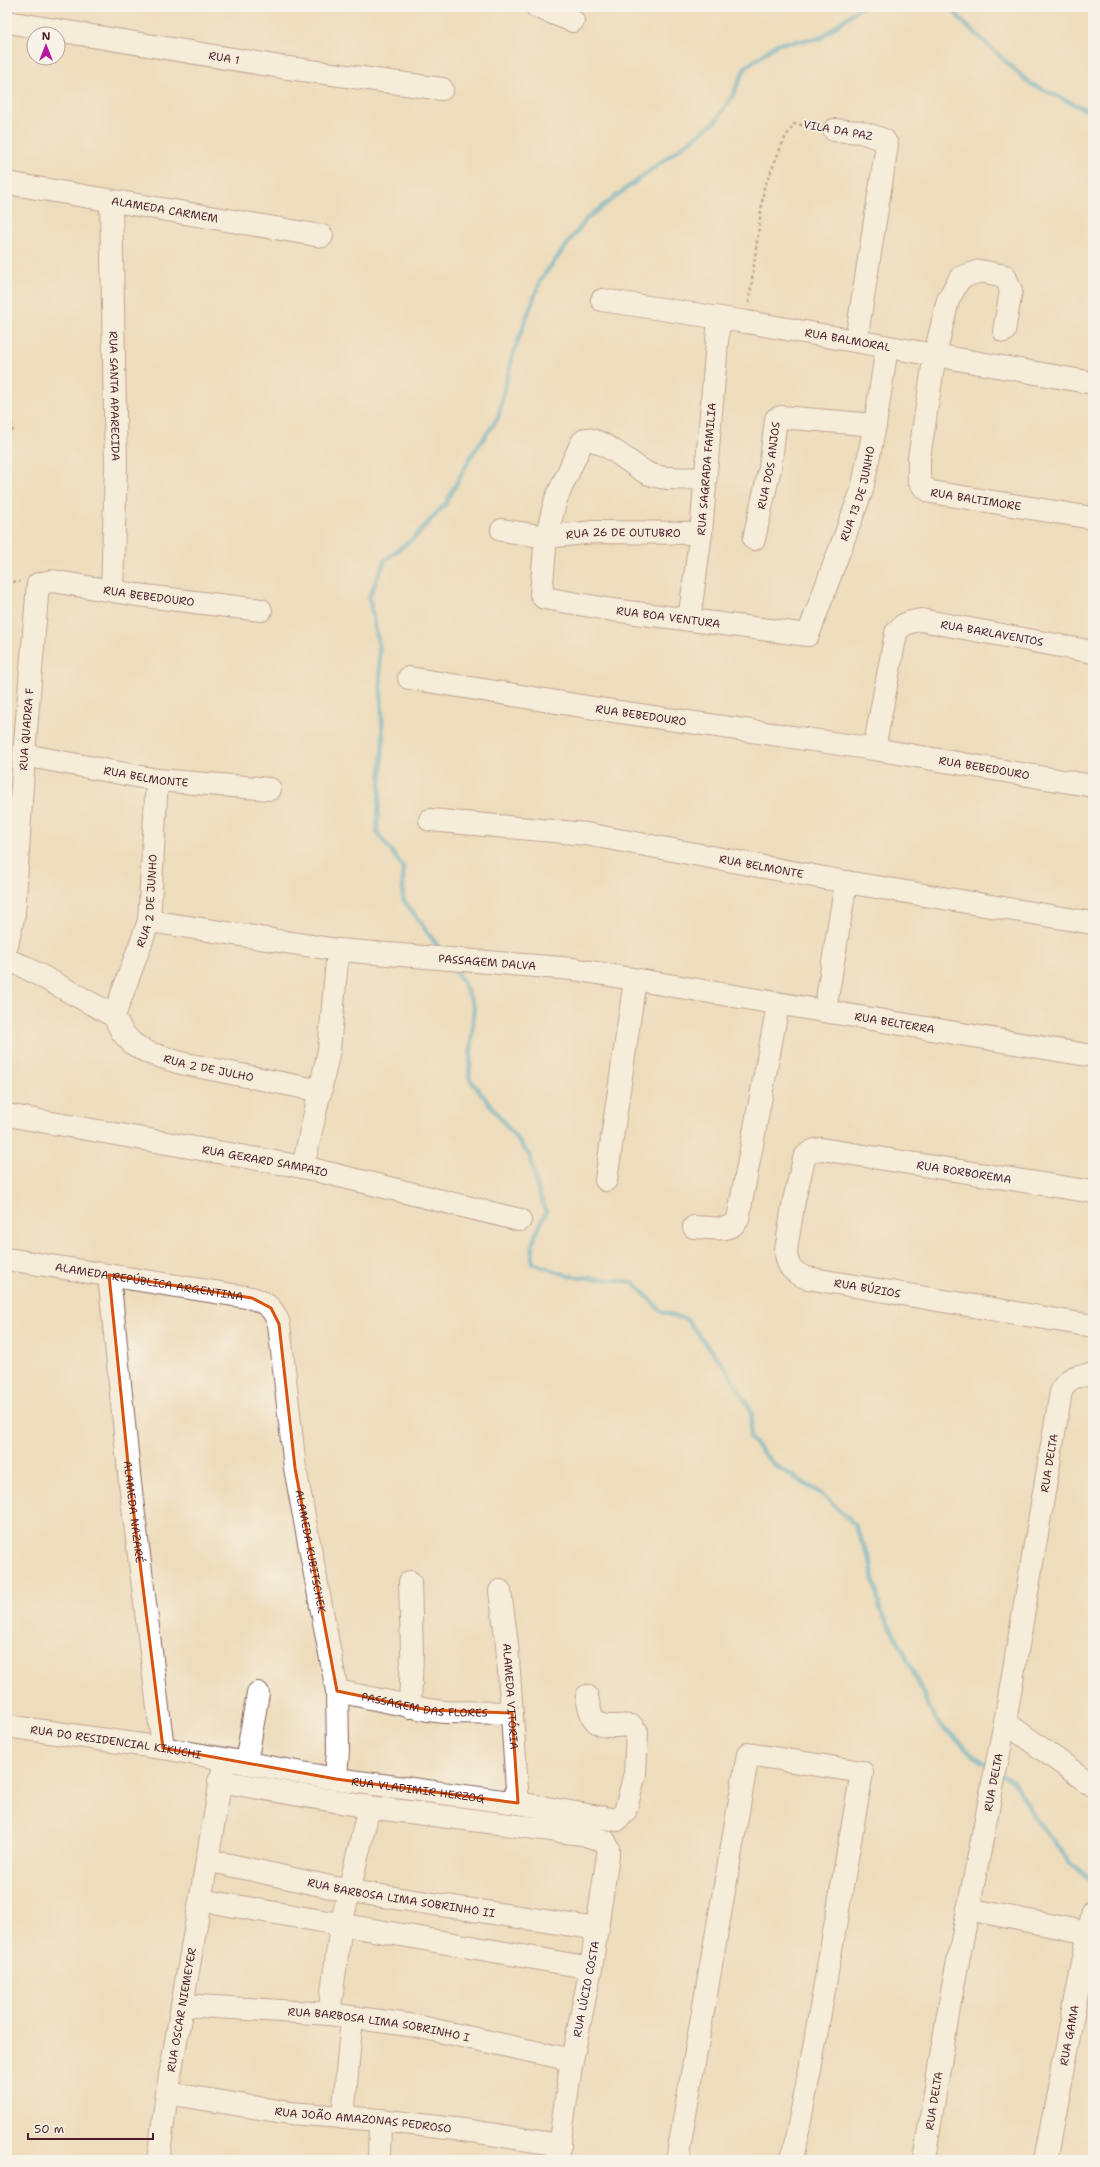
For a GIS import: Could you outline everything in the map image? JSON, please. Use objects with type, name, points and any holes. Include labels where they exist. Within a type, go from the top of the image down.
[{"type":"street","points":[[537,7],[573,21]]},
{"type":"street","name":"RUA 1","points":[[7,22],[281,67],[442,89]]},
{"type":"street","name":"VILA DA PAZ","points":[[834,130],[861,132],[884,140],[887,145],[856,340]]},
{"type":"street","name":"ALAMEDA CARMEM","points":[[7,183],[52,189],[111,202],[322,236]]},
{"type":"street","name":"RUA SANTA APARECIDA","points":[[111,202],[116,467],[112,590]]},
{"type":"street","name":"RUA BALTIMORE","points":[[1004,331],[1011,291],[1005,276],[980,272],[960,278],[948,300],[935,354],[918,465],[919,480],[924,487],[932,492],[1093,518]]},
{"type":"street","name":"RUA BALMORAL","points":[[602,300],[856,340],[887,347],[935,354],[1093,383]]},
{"type":"street","name":"RUA SAGRADA FAMILIA","points":[[689,620],[701,533],[719,318]]},
{"type":"street","name":"RUA 13 DE JUNHO","points":[[808,635],[862,490],[875,425],[887,347]]},
{"type":"street","name":"RUA DOS ANJOS","points":[[754,540],[770,468],[776,419],[781,417],[875,425]]},
{"type":"street","points":[[546,537],[556,499],[582,442],[586,439],[625,457],[646,472],[664,477],[705,478]]},
{"type":"street","name":"RUA 26 DE OUTUBRO","points":[[502,530],[546,537],[601,532],[701,533]]},
{"type":"street","name":"RUA BOA VENTURA","points":[[546,537],[540,591],[544,598],[613,610],[808,635]]},
{"type":"street","name":"RUA BEBEDOURO","points":[[38,584],[52,581],[261,610]]},
{"type":"street","name":"RUA QUADRA F","points":[[7,945],[14,914],[24,755],[38,584]]},
{"type":"street","name":"RUA BARLAVENTOS","points":[[874,749],[896,633],[901,625],[921,620],[1093,652]]},
{"type":"street","name":"RUA BEBEDOURO","points":[[409,678],[606,710],[874,749],[1093,786]]},
{"type":"street","name":"RUA BELMONTE","points":[[24,755],[157,780],[270,789]]},
{"type":"street","name":"RUA 2 DE JUNHO","points":[[114,1016],[149,921],[157,780]]},
{"type":"street","name":"RUA BELMONTE","points":[[430,820],[548,829],[586,834],[846,882],[1093,923]]},
{"type":"street","points":[[825,1011],[846,882]]},
{"type":"street","name":"PASSAGEM DALVA","points":[[149,921],[338,950],[530,965],[635,980],[778,1005],[825,1011]]},
{"type":"street","points":[[303,1168],[329,1050],[338,950]]},
{"type":"street","points":[[7,960],[23,966],[114,1016]]},
{"type":"street","points":[[606,1180],[635,980]]},
{"type":"street","points":[[704,1227],[729,1228],[735,1225],[738,1219],[778,1005]]},
{"type":"street","name":"RUA BELTERRA","points":[[825,1011],[1093,1056]]},
{"type":"street","name":"RUA 2 DE JULHO","points":[[114,1016],[122,1032],[133,1044],[149,1053],[181,1063],[321,1091]]},
{"type":"street","name":"RUA GERARD SAMPAIO","points":[[7,1115],[303,1168],[520,1220]]},
{"type":"street","name":"RUA BÚZIOS","points":[[836,1152],[814,1150],[807,1154],[804,1159],[786,1250],[788,1263],[797,1274],[807,1278],[1093,1326]]},
{"type":"street","name":"RUA BORBOREMA","points":[[836,1152],[1093,1192]]},
{"type":"street","name":"ALAMEDA REPÚBLICA ARGENTINA","points":[[7,1259],[252,1298],[271,1308],[279,1324]]},
{"type":"street","name":"ALAMEDA NAZARÉ","points":[[110,1275],[130,1483],[163,1748]]},
{"type":"street","name":"ALAMEDA KUBITSCHEK","points":[[279,1324],[295,1468],[337,1690],[338,1750],[336,1779]]},
{"type":"street","name":"RUA DELTA","points":[[924,2160],[968,1909],[1005,1722],[1058,1404],[1061,1392],[1067,1381],[1080,1375],[1093,1375]]},
{"type":"street","points":[[410,1582],[412,1652],[410,1706]]},
{"type":"street","name":"ALAMEDA VITÓRIA","points":[[500,1591],[512,1713],[518,1803]]},
{"type":"street","name":"PASSAGEM DAS FLORES","points":[[337,1690],[445,1712],[512,1713]]},
{"type":"street","points":[[207,1860],[219,1781],[235,1761],[258,1693]]},
{"type":"street","name":"RUA VLADIMIR HERZOG","points":[[235,1761],[336,1779],[518,1803],[612,1820],[621,1818],[625,1812],[635,1773],[637,1732],[632,1726],[612,1726],[596,1723],[591,1717],[588,1696]]},
{"type":"street","points":[[1005,1722],[1093,1786]]},
{"type":"street","name":"RUA DO RESIDENCIAL KIKUCHI","points":[[7,1726],[163,1748],[235,1761]]},
{"type":"street","points":[[677,2160],[748,1754],[862,1772],[815,2044],[792,2160]]},
{"type":"street","name":"RUA LÚCIO COSTA","points":[[219,1781],[369,1807],[582,1834],[605,1841],[608,1848],[598,1929],[572,2060],[558,2153]]},
{"type":"street","points":[[329,2014],[341,1925],[369,1807]]},
{"type":"street","name":"RUA BARBOSA LIMA SOBRINHO II","points":[[207,1860],[349,1890],[598,1929]]},
{"type":"street","name":"RUA OSCAR NIEMEYER","points":[[158,2160],[167,2093],[207,1860]]},
{"type":"street","points":[[201,1900],[591,1968]]},
{"type":"street","points":[[968,1909],[1089,1933]]},
{"type":"street","name":"RUA GAMA","points":[[1045,2160],[1093,1911]]},
{"type":"street","name":"RUA BARBOSA LIMA SOBRINHO I","points":[[182,2005],[329,2014],[416,2026],[572,2060]]},
{"type":"street","points":[[343,2118],[352,2017]]},
{"type":"street","name":"RUA JOÃO AMAZONAS PEDROSO","points":[[167,2093],[290,2113],[380,2120],[471,2131],[558,2153]]},
{"type":"street","points":[[379,2160],[380,2120]]},
{"type":"path","name":"VILA DA PAZ","points":[[747,322],[764,188],[784,140],[794,124],[834,130]]},
{"type":"path","points":[[7,387],[13,433]]},
{"type":"highlighted area","points":[[109,1275],[252,1298],[271,1308],[279,1324],[295,1468],[337,1691],[428,1710],[512,1713],[518,1803],[336,1779],[163,1748],[130,1483]]},
{"type":"waterway","points":[[442,952],[403,899],[403,867],[377,832],[383,742],[379,646],[369,598],[385,560],[415,537],[446,503],[471,456],[498,418],[512,357],[541,279],[587,218],[715,122],[732,97],[745,68],[777,44],[821,38],[861,7]]},
{"type":"waterway","points":[[951,7],[964,23],[1029,83],[1093,113]]},
{"type":"waterway","points":[[451,966],[463,982],[474,1006],[469,1078],[530,1156],[537,1187],[546,1212],[533,1241],[532,1263],[569,1276],[633,1282],[662,1312],[686,1319],[727,1370],[752,1413],[750,1438],[774,1465],[822,1494],[854,1524],[870,1560],[880,1609],[904,1652],[935,1720],[976,1757],[991,1767]]},
{"type":"waterway","points":[[1001,1774],[1015,1783],[1034,1818],[1072,1864],[1093,1881]]}]
